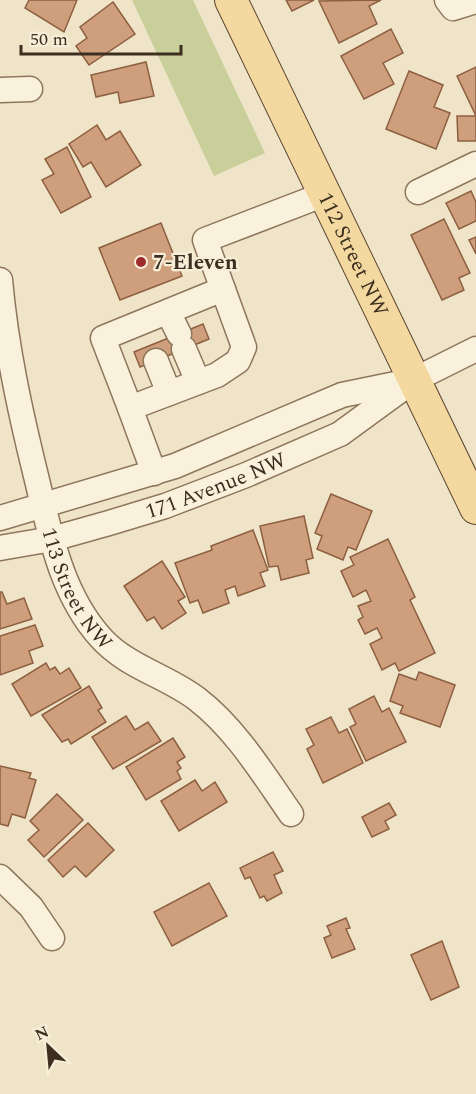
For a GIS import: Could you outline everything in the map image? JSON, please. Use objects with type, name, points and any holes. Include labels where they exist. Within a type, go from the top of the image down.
[{"type":"main road","name":"112 Street NW","points":[[231,0],[476,508]]},
{"type":"street","points":[[450,4],[476,1]]},
{"type":"street","points":[[0,90],[30,89]]},
{"type":"street","points":[[418,192],[476,164]]},
{"type":"street","points":[[130,408],[217,375],[238,362],[244,347],[206,240],[325,194]]},
{"type":"street","name":"113 Street NW","points":[[0,280],[16,393],[52,539],[67,586],[76,604],[102,639],[117,653],[180,688],[211,711],[233,734],[291,814]]},
{"type":"street","points":[[154,473],[103,338],[223,289]]},
{"type":"street","points":[[168,312],[198,382]]},
{"type":"street","points":[[140,323],[169,393]]},
{"type":"street","name":"171 Avenue NW","points":[[0,548],[52,539],[165,506],[319,444],[340,434],[414,380],[476,349]]},
{"type":"street","name":"171 Avenue NW","points":[[0,518],[154,473],[255,434],[342,394],[414,380]]},
{"type":"street","points":[[0,876],[30,907],[52,938]]},
{"type":"green space","points":[[132,0],[193,0],[265,153],[214,176]]},
{"type":"building","points":[[29,0],[77,0],[64,32],[25,8]]},
{"type":"building","points":[[286,0],[314,0],[292,11]]},
{"type":"building","points":[[381,0],[369,6],[377,24],[339,43],[319,1]]},
{"type":"building","points":[[113,2],[135,34],[89,65],[76,46],[87,38],[80,27]]},
{"type":"building","points":[[391,29],[403,53],[383,63],[394,84],[364,99],[341,56]]},
{"type":"building","points":[[146,62],[154,96],[120,103],[118,92],[96,97],[91,75]]},
{"type":"building","points":[[476,67],[476,116],[457,76]]},
{"type":"building","points":[[409,71],[443,85],[434,107],[450,113],[436,149],[386,129]]},
{"type":"building","points":[[457,116],[476,116],[476,141],[458,141]]},
{"type":"building","points":[[97,125],[106,140],[120,131],[141,165],[106,187],[91,162],[83,167],[69,144]]},
{"type":"building","points":[[67,147],[91,197],[61,213],[42,180],[54,174],[45,159]]},
{"type":"building","points":[[471,191],[476,202],[476,221],[459,229],[446,203]]},
{"type":"building","points":[[444,219],[470,273],[459,278],[464,290],[442,300],[411,235]]},
{"type":"building","name":"7-Eleven","points":[[161,223],[182,276],[120,300],[99,248]]},
{"type":"building","points":[[476,237],[476,254],[469,240]]},
{"type":"building","points":[[203,324],[209,339],[140,367],[134,352]]},
{"type":"building","points":[[331,494],[372,511],[356,550],[348,547],[343,560],[317,549],[322,536],[315,533]]},
{"type":"building","points":[[304,516],[313,558],[306,560],[309,573],[281,580],[278,566],[269,567],[260,526]]},
{"type":"building","points":[[253,530],[268,570],[260,573],[265,586],[238,596],[235,586],[225,590],[229,603],[203,613],[198,600],[190,603],[175,563],[212,550],[211,546]]},
{"type":"building","points":[[388,539],[415,597],[410,600],[435,653],[399,671],[395,663],[382,670],[370,644],[382,638],[377,628],[365,634],[358,620],[363,617],[358,606],[371,601],[366,590],[353,597],[341,571],[354,565],[350,557]]},
{"type":"building","points":[[162,561],[185,597],[178,601],[186,613],[162,629],[154,617],[147,621],[124,586]]},
{"type":"building","points":[[0,592],[7,604],[24,598],[32,619],[0,629]]},
{"type":"building","points":[[35,625],[43,646],[29,651],[33,663],[0,675],[0,636]]},
{"type":"building","points":[[46,663],[50,670],[55,667],[60,674],[69,668],[81,688],[31,716],[12,684]]},
{"type":"building","points":[[419,672],[455,685],[440,727],[400,713],[403,706],[390,701],[399,674],[416,680]]},
{"type":"building","points":[[89,686],[102,708],[98,710],[106,722],[71,744],[68,739],[62,742],[42,715]]},
{"type":"building","points":[[374,696],[382,712],[389,708],[406,742],[366,761],[350,727],[356,724],[349,709]]},
{"type":"building","points":[[126,716],[135,730],[148,722],[161,741],[113,769],[92,737]]},
{"type":"building","points":[[331,717],[339,733],[347,729],[363,763],[323,783],[307,749],[314,745],[306,729]]},
{"type":"building","points":[[173,738],[185,757],[177,762],[181,768],[177,771],[181,779],[146,800],[126,767]]},
{"type":"building","points":[[0,766],[31,773],[29,778],[36,780],[25,818],[12,814],[8,826],[0,824]]},
{"type":"building","points":[[195,780],[202,791],[215,782],[227,802],[179,831],[161,801]]},
{"type":"building","points":[[57,794],[83,820],[44,857],[28,840],[39,830],[30,821]]},
{"type":"building","points":[[389,803],[396,815],[385,821],[389,829],[372,837],[362,817]]},
{"type":"building","points":[[88,823],[114,850],[86,877],[75,866],[63,877],[48,860]]},
{"type":"building","points":[[273,852],[283,871],[274,875],[282,893],[267,901],[264,896],[260,898],[250,877],[245,879],[240,868]]},
{"type":"building","points":[[209,883],[227,916],[172,946],[154,912]]},
{"type":"building","points":[[346,918],[350,928],[346,929],[355,949],[332,958],[324,938],[331,935],[327,926]]},
{"type":"building","points":[[442,941],[459,987],[431,1000],[411,955]]},
{"type":"place","name":"7-Eleven","points":[[141,262]]}]
